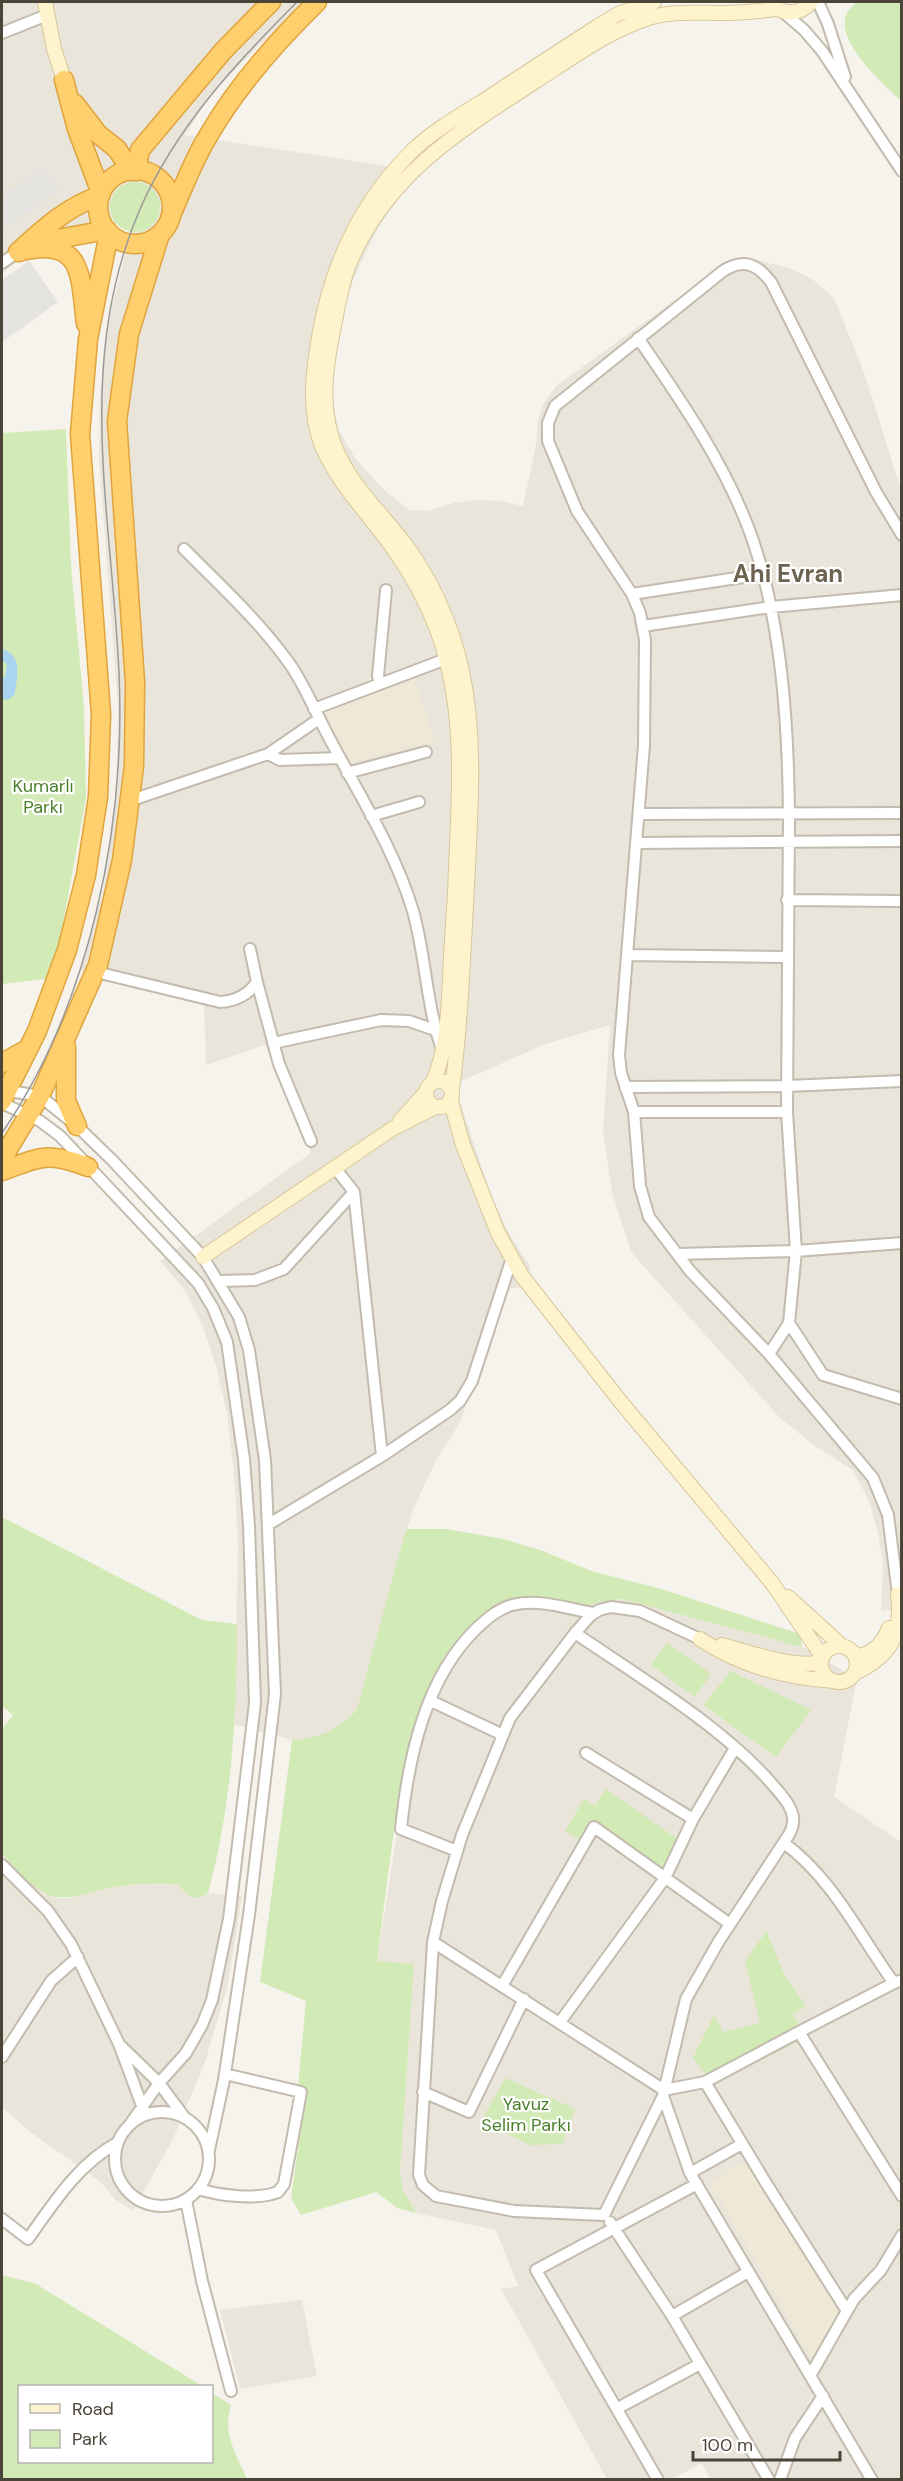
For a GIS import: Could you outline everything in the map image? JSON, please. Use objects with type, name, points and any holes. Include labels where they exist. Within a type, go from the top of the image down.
[{"type":"highway","points":[[134,171],[140,150],[223,51],[271,2]]},
{"type":"highway","points":[[64,80],[77,129],[101,195],[100,217],[108,231],[123,242],[149,241],[165,228],[207,138],[237,93],[280,39],[317,2]]},
{"type":"highway","points":[[64,80],[81,114],[98,134],[117,149],[134,171]]},
{"type":"highway","points":[[18,252],[68,212],[101,195],[111,180],[120,173],[134,171],[151,174],[165,185],[171,198],[172,213]]},
{"type":"highway","points":[[18,252],[50,239],[108,231]]},
{"type":"highway","points":[[3,1096],[30,1048],[67,950],[86,875],[98,797],[101,714],[80,434],[88,339],[108,231]]},
{"type":"highway","points":[[2,1160],[40,1096],[96,972],[122,860],[134,766],[135,682],[117,421],[129,334],[160,234]]},
{"type":"highway","points":[[18,252],[37,248],[54,250],[67,255],[75,262],[80,271],[88,339]]},
{"type":"highway","points":[[66,1037],[66,1101],[77,1126]]},
{"type":"highway","points":[[2,1063],[30,1048]]},
{"type":"highway","points":[[2,1171],[41,1156],[63,1157],[88,1167]]},
{"type":"street","points":[[435,1107],[428,1101],[430,1087],[441,1063],[443,1052],[454,909],[460,745],[446,659],[445,634],[435,624],[404,566],[337,474],[321,442],[314,411],[313,389],[320,329],[331,282],[345,245],[364,211],[387,178],[412,151],[456,119],[598,26],[625,11],[654,2]]},
{"type":"street","points":[[184,1267],[203,1257],[392,1129],[435,1107],[444,1107],[451,1095],[460,1022],[472,750],[467,698],[445,634],[433,589],[419,564],[340,459],[331,438],[325,409],[325,382],[339,296],[351,258],[374,216],[396,187],[423,159],[468,125],[633,23],[657,16],[777,8],[801,11],[811,2]]},
{"type":"street","points":[[818,2],[828,24],[849,88]]},
{"type":"street","points":[[2,33],[46,8],[54,49],[64,80]]},
{"type":"street","points":[[777,8],[814,40],[849,88],[902,171]]},
{"type":"street","points":[[2,263],[18,252]]},
{"type":"street","points":[[769,2480],[672,2316],[604,2215],[514,2211],[436,2196],[421,2180],[418,2169],[433,1942],[442,1900],[457,1851],[510,1718],[594,1613],[611,1607],[640,1611],[700,1639],[715,1649],[762,1667],[811,1680],[834,1681],[846,1681],[886,1653],[895,1637],[899,1620],[890,1524],[878,1487],[769,1354],[676,1254],[655,1227],[645,1205],[640,1186],[634,1112],[621,1073],[619,1055],[646,703],[643,626],[632,594],[576,511],[548,441],[547,429],[555,406],[728,267],[748,264],[760,269],[771,282],[876,492],[901,536]]},
{"type":"street","points":[[638,338],[682,404],[722,472],[743,516],[763,574],[771,607],[787,731],[789,814],[786,957],[787,1112],[796,1251],[789,1323],[769,1354]]},
{"type":"street","points":[[184,549],[240,605],[290,664],[390,851],[412,911],[423,951],[435,1030],[443,1052]]},
{"type":"street","points":[[632,594],[763,574]]},
{"type":"street","points":[[380,684],[378,676],[386,590]]},
{"type":"street","points":[[643,626],[771,607],[902,595]]},
{"type":"street","points":[[129,801],[268,754],[316,714],[380,684],[446,659]]},
{"type":"street","points":[[347,772],[426,752]]},
{"type":"street","points":[[268,754],[280,760],[339,758]]},
{"type":"street","points":[[371,816],[419,802]]},
{"type":"street","points":[[639,814],[902,813]]},
{"type":"street","points":[[637,843],[902,841]]},
{"type":"street","points":[[787,900],[902,901]]},
{"type":"street","points":[[250,949],[279,1065],[311,1141]]},
{"type":"street","points":[[627,956],[786,957]]},
{"type":"street","points":[[96,972],[220,1002],[242,997],[257,982]]},
{"type":"street","points":[[273,1043],[381,1020],[409,1021],[435,1030]]},
{"type":"street","points":[[625,1087],[788,1086],[902,1081]]},
{"type":"street","points":[[392,1129],[430,1087],[446,1082],[463,1145],[498,1233],[522,1276],[547,1310],[772,1583],[821,1659],[824,1674],[834,1681]]},
{"type":"street","points":[[3,1096],[40,1096],[77,1126],[112,1160],[203,1257],[220,1281],[239,1317],[249,1350],[265,1460],[275,1694],[249,1915],[225,2074],[209,2151],[207,2175],[199,2189],[186,2200],[171,2206],[154,2206],[132,2196],[121,2183],[116,2168],[117,2144]]},
{"type":"street","points":[[2,2219],[28,2239],[63,2191],[102,2152],[117,2144],[131,2123],[144,2111],[159,2083],[186,2053],[198,2032],[208,2011],[229,1919],[255,1703],[249,1526],[244,1459],[229,1352],[224,1333],[198,1283],[184,1267],[60,1136],[28,1116],[3,1096]]},
{"type":"street","points":[[634,1112],[787,1112]]},
{"type":"street","points":[[335,1168],[354,1192],[382,1456]]},
{"type":"street","points":[[220,1281],[255,1280],[284,1269],[354,1192]]},
{"type":"street","points":[[676,1254],[796,1251],[902,1243]]},
{"type":"street","points":[[269,1524],[382,1456],[450,1410],[465,1394],[472,1381],[512,1258]]},
{"type":"street","points":[[789,1323],[823,1375],[902,1399]]},
{"type":"street","points":[[772,1583],[842,1646],[852,1651],[856,1656],[855,1673]]},
{"type":"street","points":[[856,1656],[870,1653],[881,1643],[888,1632],[898,1594]]},
{"type":"street","points":[[457,1851],[401,1829],[411,1760],[443,1673],[474,1631],[497,1612],[515,1605],[533,1603],[594,1613]]},
{"type":"street","points":[[576,1633],[698,1719],[755,1764],[790,1807],[793,1825],[784,1843],[730,1924],[686,1999],[663,2093],[604,2215]]},
{"type":"street","points":[[700,1639],[810,1665],[821,1659],[831,1647],[842,1646]]},
{"type":"street","points":[[431,1701],[503,1735]]},
{"type":"street","points":[[560,2022],[665,1878],[693,1819],[735,1748]]},
{"type":"street","points":[[586,1753],[693,1819]]},
{"type":"street","points":[[502,1986],[594,1827],[730,1924]]},
{"type":"street","points":[[663,2093],[705,2082],[898,1982],[867,1947],[826,1882],[807,1861],[784,1843]]},
{"type":"street","points":[[2,1865],[48,1911],[78,1957],[119,2044],[144,2111]]},
{"type":"street","points":[[433,1942],[560,2022],[663,2093],[690,2173],[872,2480]]},
{"type":"street","points":[[2,2057],[51,1981],[78,1957]]},
{"type":"street","points":[[423,2092],[469,2112],[524,2000]]},
{"type":"street","points":[[799,2032],[902,2196]]},
{"type":"street","points":[[119,2044],[159,2083],[186,2118],[198,2128],[209,2151]]},
{"type":"street","points":[[199,2189],[215,2195],[262,2196],[279,2192],[284,2184],[301,2092],[225,2074]]},
{"type":"street","points":[[705,2082],[847,2311]]},
{"type":"street","points":[[144,2111],[170,2112],[186,2118]]},
{"type":"street","points":[[690,2173],[742,2144]]},
{"type":"street","points":[[658,2480],[536,2270],[697,2184]]},
{"type":"street","points":[[186,2200],[202,2281],[231,2391]]},
{"type":"street","points":[[810,2376],[854,2299],[885,2265],[902,2235]]},
{"type":"street","points":[[672,2316],[748,2272]]},
{"type":"street","points":[[618,2408],[700,2364]]},
{"type":"street","points":[[780,2480],[795,2439],[823,2396]]},
{"type":"shaded area","points":[[2,2],[302,2],[211,94],[185,135],[419,171],[379,226],[354,277],[343,311],[336,349],[332,401],[339,431],[355,458],[384,490],[410,510],[428,511],[454,503],[476,500],[500,501],[523,506],[536,445],[538,420],[544,403],[556,386],[732,259],[756,260],[790,268],[811,278],[834,298],[865,375],[901,490],[901,1609],[881,1611],[883,1564],[878,1533],[869,1501],[853,1470],[815,1446],[780,1418],[631,1252],[612,1192],[603,1132],[610,1025],[546,1044],[454,1084],[492,1198],[511,1237],[531,1268],[520,1288],[511,1288],[503,1293],[461,1421],[436,1460],[412,1512],[357,1709],[336,1728],[320,1736],[301,1740],[292,1740],[234,1724],[238,1543],[234,1473],[227,1413],[216,1366],[202,1324],[184,1289],[160,1261],[311,1153],[265,1045],[206,1065],[204,1005],[81,971],[104,887],[116,792],[118,707],[99,459],[100,397],[107,328],[135,214],[83,226],[41,244],[2,273]]},
{"type":"shaded area","points":[[43,166],[60,190],[2,231],[2,196]]},
{"type":"shaded area","points":[[29,261],[58,302],[2,342],[2,280]]},
{"type":"shaded area","points":[[414,678],[435,741],[346,763],[325,710]]},
{"type":"shaded area","points":[[622,1599],[803,1647],[857,1679],[834,1797],[901,1842],[901,2479],[710,2479],[702,2463],[672,2479],[607,2479],[501,2289],[518,2286],[496,2230],[416,2213],[403,2190],[400,2171],[414,1964],[377,1962],[409,1753],[426,1693],[447,1655],[476,1625],[524,1605],[577,1611],[595,1603]]},
{"type":"shaded area","points":[[2,1854],[40,1891],[59,1898],[71,1898],[116,1886],[149,1884],[181,1885],[187,1895],[196,1898],[208,1893],[242,1896],[228,1984],[206,2059],[174,2137],[133,2211],[115,2199],[102,2183],[29,2131],[2,2107]]},
{"type":"shaded area","points":[[745,2162],[790,2229],[843,2318],[829,2356],[820,2364],[815,2363],[710,2182]]},
{"type":"shaded area","points":[[302,2300],[317,2376],[240,2389],[220,2310]]},
{"type":"green space","points":[[858,2],[901,2],[901,101],[868,68],[849,39],[845,25],[847,13]]},
{"type":"green space","points":[[135,182],[153,189],[160,207],[153,225],[135,232],[117,225],[110,207],[117,189]]},
{"type":"green space","name":"Kumarlı Parkı","points":[[66,429],[71,566],[84,707],[86,798],[53,978],[2,984],[2,433]]},
{"type":"green space","points":[[2,1517],[202,1620],[237,1624],[232,1759],[223,1826],[208,1893],[200,1897],[192,1897],[185,1893],[180,1885],[148,1884],[115,1887],[72,1897],[55,1897],[35,1887],[2,1854],[2,1729],[13,1715],[2,1706]]},
{"type":"green space","points":[[406,1529],[446,1529],[503,1539],[540,1550],[594,1572],[661,1589],[800,1634],[802,1647],[622,1599],[595,1603],[569,1617],[550,1603],[514,1607],[484,1624],[456,1644],[438,1669],[422,1704],[410,1747],[400,1794],[377,1961],[414,1964],[400,2172],[403,2190],[416,2213],[397,2208],[376,2192],[301,2215],[291,2198],[305,2100],[305,2090],[298,2086],[306,2001],[260,1982],[292,1740],[311,1738],[328,1732],[357,1709]]},
{"type":"green space","points":[[667,1643],[711,1674],[695,1697],[651,1665]]},
{"type":"green space","points":[[731,1671],[811,1710],[776,1757],[703,1705]]},
{"type":"green space","points":[[605,1789],[688,1846],[673,1874],[597,1822],[543,1921],[536,1917],[579,1839],[565,1831],[584,1799],[595,1806]]},
{"type":"green space","points":[[766,1931],[785,1976],[806,2006],[793,2014],[807,2037],[714,2084],[693,2058],[714,2015],[723,2032],[760,2023],[745,1962]]},
{"type":"green space","name":"Yavuz Selim Parkı","points":[[505,2078],[575,2109],[562,2144],[530,2145],[481,2122]]},
{"type":"green space","points":[[2,2275],[36,2284],[200,2385],[18,2385],[18,2463],[213,2463],[213,2394],[231,2405],[229,2434],[247,2479],[2,2479]]},
{"type":"water","points":[[2,649],[13,656],[17,667],[15,694],[8,700],[2,699],[2,679],[5,677],[7,664],[2,661]]},
{"type":"tram line","points":[[2,1133],[33,1083],[80,972],[96,913],[108,853],[116,792],[120,732],[119,673],[102,439],[103,381],[108,324],[120,266],[140,209],[171,151],[189,124],[251,49],[297,2]]},
{"type":"district","name":"Ahi Evran","points":[[788,574]]}]
